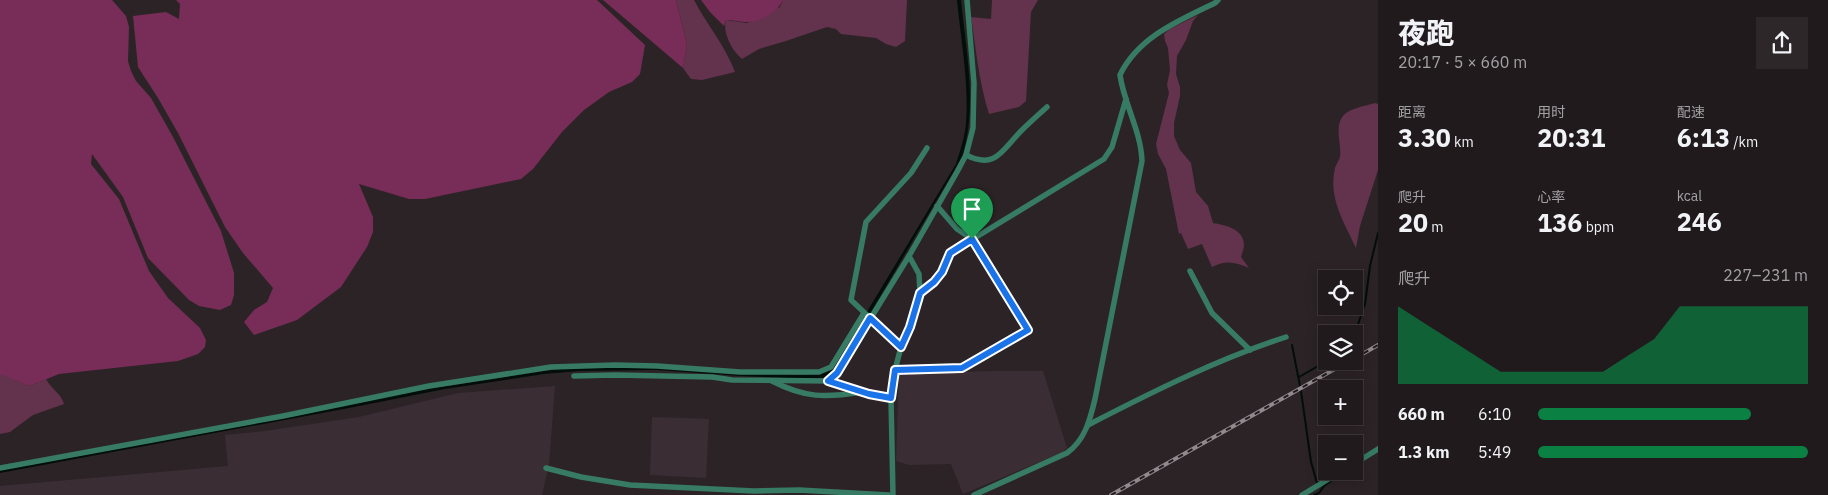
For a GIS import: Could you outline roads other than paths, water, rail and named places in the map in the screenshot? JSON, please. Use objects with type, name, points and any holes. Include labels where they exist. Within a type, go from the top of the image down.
[{"type":"street","points":[[0,468],[283,416],[428,386],[550,367],[615,365],[740,372],[819,372],[831,367],[909,256],[966,155],[973,128],[974,103],[967,0]]},
{"type":"street","points":[[974,495],[1067,453],[1079,442],[1088,425],[1095,399],[1142,161],[1139,137],[1120,75],[1131,58],[1148,40],[1163,28],[1215,4],[1218,0]]},
{"type":"street","points":[[920,293],[934,282],[942,272],[950,253],[1104,159],[1112,146],[1126,99]]},
{"type":"street","points":[[966,155],[978,161],[998,157],[1021,131],[1047,107]]},
{"type":"street","points":[[901,347],[851,300],[866,222],[911,173],[927,148]]},
{"type":"street","points":[[895,370],[962,368],[1028,330],[972,239],[957,229],[937,206]]},
{"type":"street","points":[[893,495],[891,398],[901,347],[910,327],[920,293],[919,274],[909,256]]},
{"type":"street","points":[[1190,271],[1212,313],[1250,350]]},
{"type":"street","points":[[828,381],[837,373],[867,315]]},
{"type":"street","points":[[1088,425],[1154,391],[1250,350],[1286,337]]},
{"type":"street","points":[[574,376],[614,375],[712,377],[732,380],[828,381],[863,392],[891,398]]},
{"type":"street","points":[[770,380],[790,390],[809,395],[834,396],[863,392]]},
{"type":"street","points":[[1363,458],[1378,449]]},
{"type":"street","points":[[546,468],[581,477],[630,485],[754,491],[800,490],[889,495]]},
{"type":"street","points":[[1302,495],[1327,480]]},
{"type":"street","points":[[676,486],[676,495]]},
{"type":"waterway","points":[[1358,325],[1365,304],[1370,266],[1378,233]]},
{"type":"waterway","points":[[1292,345],[1300,386]]},
{"type":"waterway","points":[[1299,377],[1318,366]]},
{"type":"waterway","points":[[1301,391],[1311,462],[1317,483]]},
{"type":"waterway","points":[[1314,495],[1319,493],[1324,486],[1332,480]]},
{"type":"railway","points":[[1363,354],[1378,345]]},
{"type":"railway","points":[[1111,495],[1333,370]]}]
